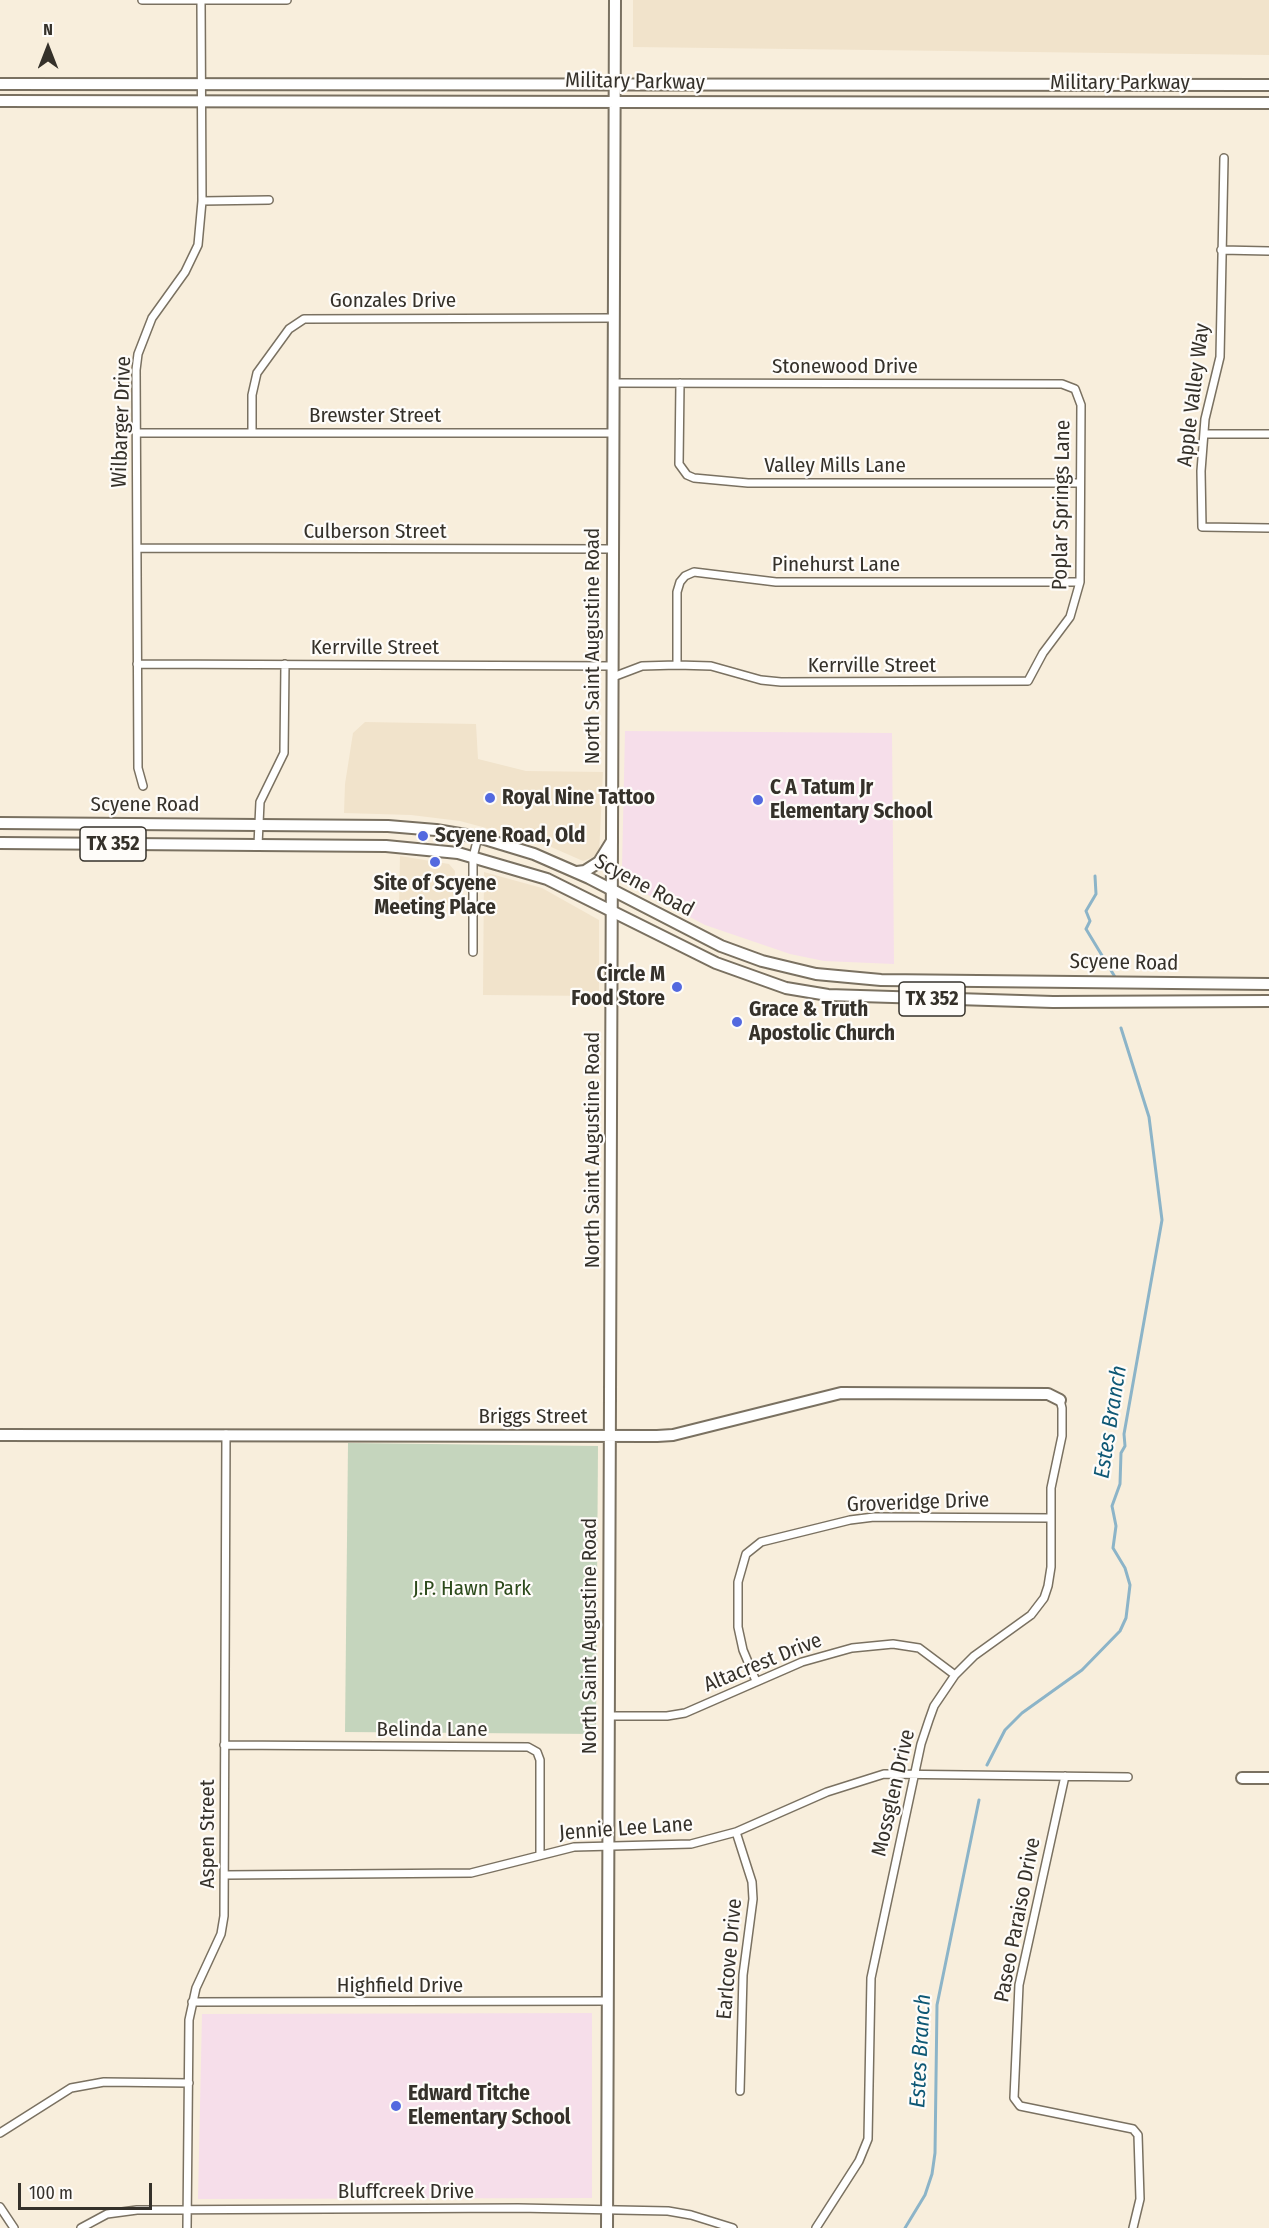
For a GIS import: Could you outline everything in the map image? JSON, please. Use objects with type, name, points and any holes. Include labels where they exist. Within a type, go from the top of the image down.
[{"type":"main road","name":"North Saint Augustine Road","points":[[607,2228],[615,0]]},
{"type":"main road","name":"Military Parkway","points":[[0,84],[1269,85]]},
{"type":"main road","points":[[736,85],[736,103]]},
{"type":"main road","points":[[939,85],[961,103]]},
{"type":"main road","points":[[1080,86],[1080,103]]},
{"type":"main road","name":"Military Parkway","points":[[0,101],[614,100],[736,103],[1269,103]]},
{"type":"main road","name":"Scyene Road","points":[[0,823],[402,826],[478,837],[534,854],[577,872],[721,946],[774,964],[833,977],[881,980],[1269,984]]},
{"type":"main road","points":[[577,872],[585,871],[599,862],[612,841]]},
{"type":"main road","name":"Scyene Road","points":[[0,843],[418,848],[473,857],[540,876],[716,963],[786,988],[817,994],[1053,1002],[1269,1001]]},
{"type":"main road","name":"Briggs Street","points":[[0,1435],[672,1435],[850,1393],[1048,1394],[1060,1400]]},
{"type":"main road","points":[[1242,1778],[1269,1778]]},
{"type":"street","points":[[142,0],[201,2],[287,0]]},
{"type":"street","name":"Wilbarger Drive","points":[[143,786],[138,768],[138,354],[152,318],[193,259],[198,245],[202,201],[201,2]]},
{"type":"street","name":"Apple Valley Way","points":[[1224,158],[1220,357],[1207,406],[1204,434],[1201,471],[1202,527],[1269,528]]},
{"type":"street","points":[[202,201],[269,200]]},
{"type":"street","points":[[1221,250],[1269,250]]},
{"type":"street","name":"Gonzales Drive","points":[[252,432],[252,395],[257,374],[289,329],[304,319],[614,318]]},
{"type":"street","name":"Stonewood Drive","points":[[613,383],[1062,384],[1075,389]]},
{"type":"street","name":"Valley Mills Lane","points":[[680,383],[679,464],[687,475],[694,478],[748,483],[1080,483]]},
{"type":"street","name":"Poplar Springs Lane","points":[[1028,681],[1042,653],[1070,617],[1080,582],[1081,398],[1075,389]]},
{"type":"street","name":"Brewster Street","points":[[137,433],[613,433]]},
{"type":"street","points":[[1204,434],[1269,434]]},
{"type":"street","name":"Culberson Street","points":[[137,548],[612,549]]},
{"type":"street","name":"Pinehurst Lane","points":[[677,665],[677,592],[685,576],[694,572],[776,582],[1080,582]]},
{"type":"street","name":"Kerrville Street","points":[[137,664],[285,664],[613,671],[642,666],[677,665],[711,666],[761,680],[781,682],[1028,681]]},
{"type":"street","points":[[258,845],[262,796],[284,753],[285,664]]},
{"type":"street","points":[[473,952],[473,857],[478,837]]},
{"type":"street","name":"Mossglen Drive","points":[[816,2228],[859,2161],[868,2139],[871,1978],[915,1774],[931,1713],[955,1675],[974,1656],[1018,1626],[1039,1606],[1048,1586],[1051,1567],[1050,1518],[1053,1473],[1062,1436],[1060,1400]]},
{"type":"street","name":"Aspen Street","points":[[187,2228],[189,2020],[201,1973],[221,1934],[225,1875],[226,1434]]},
{"type":"street","name":"Groveridge Drive","points":[[756,1681],[740,1633],[738,1582],[746,1554],[761,1542],[839,1522],[874,1517],[1050,1518]]},
{"type":"street","name":"Altacrest Drive","points":[[610,1716],[667,1716],[685,1713],[817,1657],[852,1648],[894,1644],[920,1648],[955,1675]]},
{"type":"street","name":"Belinda Lane","points":[[224,1745],[528,1747],[537,1752],[540,1760],[540,1853]]},
{"type":"street","name":"Jennie Lee Lane","points":[[225,1875],[471,1873],[540,1853],[574,1847],[691,1844],[736,1832],[827,1792],[884,1774],[1128,1777]]},
{"type":"street","name":"Paseo Paraiso Drive","points":[[1065,1776],[1019,1985],[1014,2098],[1020,2106],[1133,2128],[1138,2135],[1140,2199],[1133,2228]]},
{"type":"street","name":"Earlcove Drive","points":[[736,1832],[752,1882],[753,1899],[743,1975],[740,2091]]},
{"type":"street","name":"Highfield Drive","points":[[192,2002],[608,2001]]},
{"type":"street","points":[[0,2133],[71,2088],[104,2082],[189,2083]]},
{"type":"street","points":[[0,2207],[14,2228]]},
{"type":"street","name":"Bluffcreek Drive","points":[[81,2228],[107,2214],[121,2211],[607,2210],[692,2214],[733,2228]]},
{"type":"shaded area","points":[[633,0],[1269,0],[1269,55],[633,47]]},
{"type":"shaded area","points":[[365,722],[476,724],[478,759],[526,771],[603,772],[599,855],[583,861],[542,843],[460,821],[411,815],[344,813],[345,784],[353,733]]},
{"type":"shaded area","name":"C A Tatum Jr Elementary School","points":[[625,731],[892,733],[894,964],[824,961],[790,954],[705,925],[631,886],[622,867]]},
{"type":"shaded area","points":[[400,856],[449,864],[455,871],[454,903],[399,903]]},
{"type":"shaded area","points":[[484,872],[542,888],[599,920],[599,996],[483,995]]},
{"type":"shaded area","name":"Edward Titche Elementary School","points":[[592,2013],[592,2198],[198,2199],[202,2014]]},
{"type":"green space","name":"J.P. Hawn Park","points":[[348,1443],[598,1446],[596,1734],[345,1732]]},
{"type":"waterway","name":"Estes Branch","points":[[1095,876],[1096,894],[1086,911],[1090,921],[1086,929],[1115,977]]},
{"type":"waterway","name":"Estes Branch","points":[[987,1765],[1005,1730],[1022,1713],[1082,1670],[1120,1631],[1126,1618],[1130,1585],[1125,1568],[1113,1548],[1116,1526],[1112,1506],[1120,1484],[1121,1453],[1125,1446],[1124,1434],[1162,1220],[1149,1117],[1121,1028]]},
{"type":"waterway","name":"Estes Branch","points":[[905,2228],[925,2195],[932,2174],[935,2153],[937,2005],[979,1800]]},
{"type":"place","name":"Royal Nine Tattoo","points":[[490,798]]},
{"type":"place","name":"C A Tatum Jr Elementary School","points":[[758,800]]},
{"type":"place","name":"Scyene Road, Old","points":[[423,836]]},
{"type":"place","name":"Site of Scyene Meeting Place","points":[[435,862]]},
{"type":"place","name":"Circle M Food Store","points":[[677,987]]},
{"type":"place","name":"Grace & Truth Apostolic Church","points":[[737,1022]]},
{"type":"place","name":"Edward Titche Elementary School","points":[[396,2106]]}]
